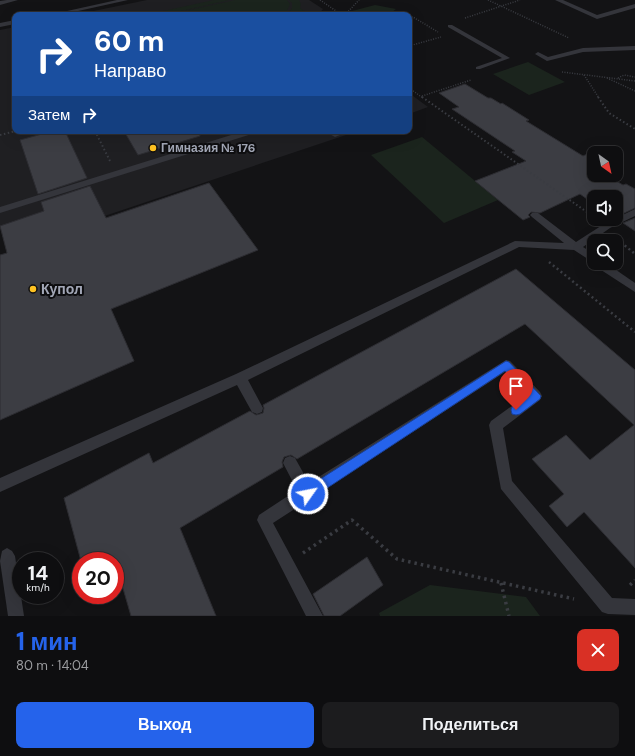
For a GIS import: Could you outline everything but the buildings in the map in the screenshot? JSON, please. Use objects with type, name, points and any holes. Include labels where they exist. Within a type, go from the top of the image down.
[{"type":"lane","points":[[0,3],[15,0]]},
{"type":"lane","points":[[67,12],[126,0]]},
{"type":"lane","points":[[558,0],[597,17],[635,6]]},
{"type":"lane","points":[[0,25],[12,23]]},
{"type":"lane","points":[[450,26],[507,58],[478,68]]},
{"type":"lane","points":[[538,54],[547,58],[583,50],[635,48]]},
{"type":"lane","points":[[0,210],[242,134]]},
{"type":"lane","points":[[0,485],[240,378],[518,242],[576,246],[607,226],[635,212]]},
{"type":"lane","points":[[535,215],[587,254]]},
{"type":"lane","points":[[609,270],[635,288]]},
{"type":"lane","points":[[315,616],[264,520],[308,494],[506,365],[536,396],[496,425],[506,484],[608,606],[635,607]]},
{"type":"lane","points":[[240,378],[257,408]]},
{"type":"lane","points":[[290,463],[308,494]]},
{"type":"lane","points":[[7,556],[16,616]]},
{"type":"path","points":[[320,0],[338,12]]},
{"type":"path","points":[[348,12],[359,0]]},
{"type":"path","points":[[488,0],[572,40]]},
{"type":"path","points":[[464,19],[520,0]]},
{"type":"path","points":[[431,27],[437,26]]},
{"type":"path","points":[[412,45],[443,36]]},
{"type":"path","points":[[556,71],[635,81]]},
{"type":"path","points":[[584,75],[609,112],[635,129]]},
{"type":"path","points":[[618,78],[624,75],[635,77]]},
{"type":"path","points":[[605,77],[635,92]]},
{"type":"path","points":[[422,96],[473,79]]},
{"type":"path","points":[[412,90],[587,212]]},
{"type":"path","points":[[0,134],[12,132]]},
{"type":"path","points":[[96,134],[116,173]]},
{"type":"path","points":[[548,261],[635,332]]},
{"type":"path","points":[[287,563],[352,520],[397,559],[608,606]]},
{"type":"path","points":[[501,583],[509,616]]},
{"type":"shaded area","points":[[147,0],[309,0],[323,9],[320,12],[89,12]]},
{"type":"shaded area","points":[[214,0],[230,0],[177,12],[159,12]]},
{"type":"shaded area","points":[[235,0],[287,0],[290,4],[287,11],[284,12],[181,12]]},
{"type":"shaded area","points":[[289,0],[299,0],[301,4],[300,8],[306,12],[289,12],[292,8],[292,3]]},
{"type":"shaded area","points":[[375,5],[396,9],[391,12],[351,12]]},
{"type":"shaded area","name":"Гимназия № 176","points":[[12,28],[12,134],[349,134],[6,249],[0,226],[0,30]]},
{"type":"shaded area","points":[[528,62],[565,82],[529,95],[493,74]]},
{"type":"shaded area","points":[[412,95],[428,107],[412,113]]},
{"type":"shaded area","points":[[422,137],[498,200],[444,223],[371,155]]},
{"type":"shaded area","points":[[430,585],[526,597],[540,616],[380,616],[379,613]]},
{"type":"place","name":"Гимназия № 176","points":[[153,148]]},
{"type":"place","name":"Купол","points":[[33,289]]},
{"type":"route","points":[[308,494],[506,365],[536,396],[516,410]]}]
